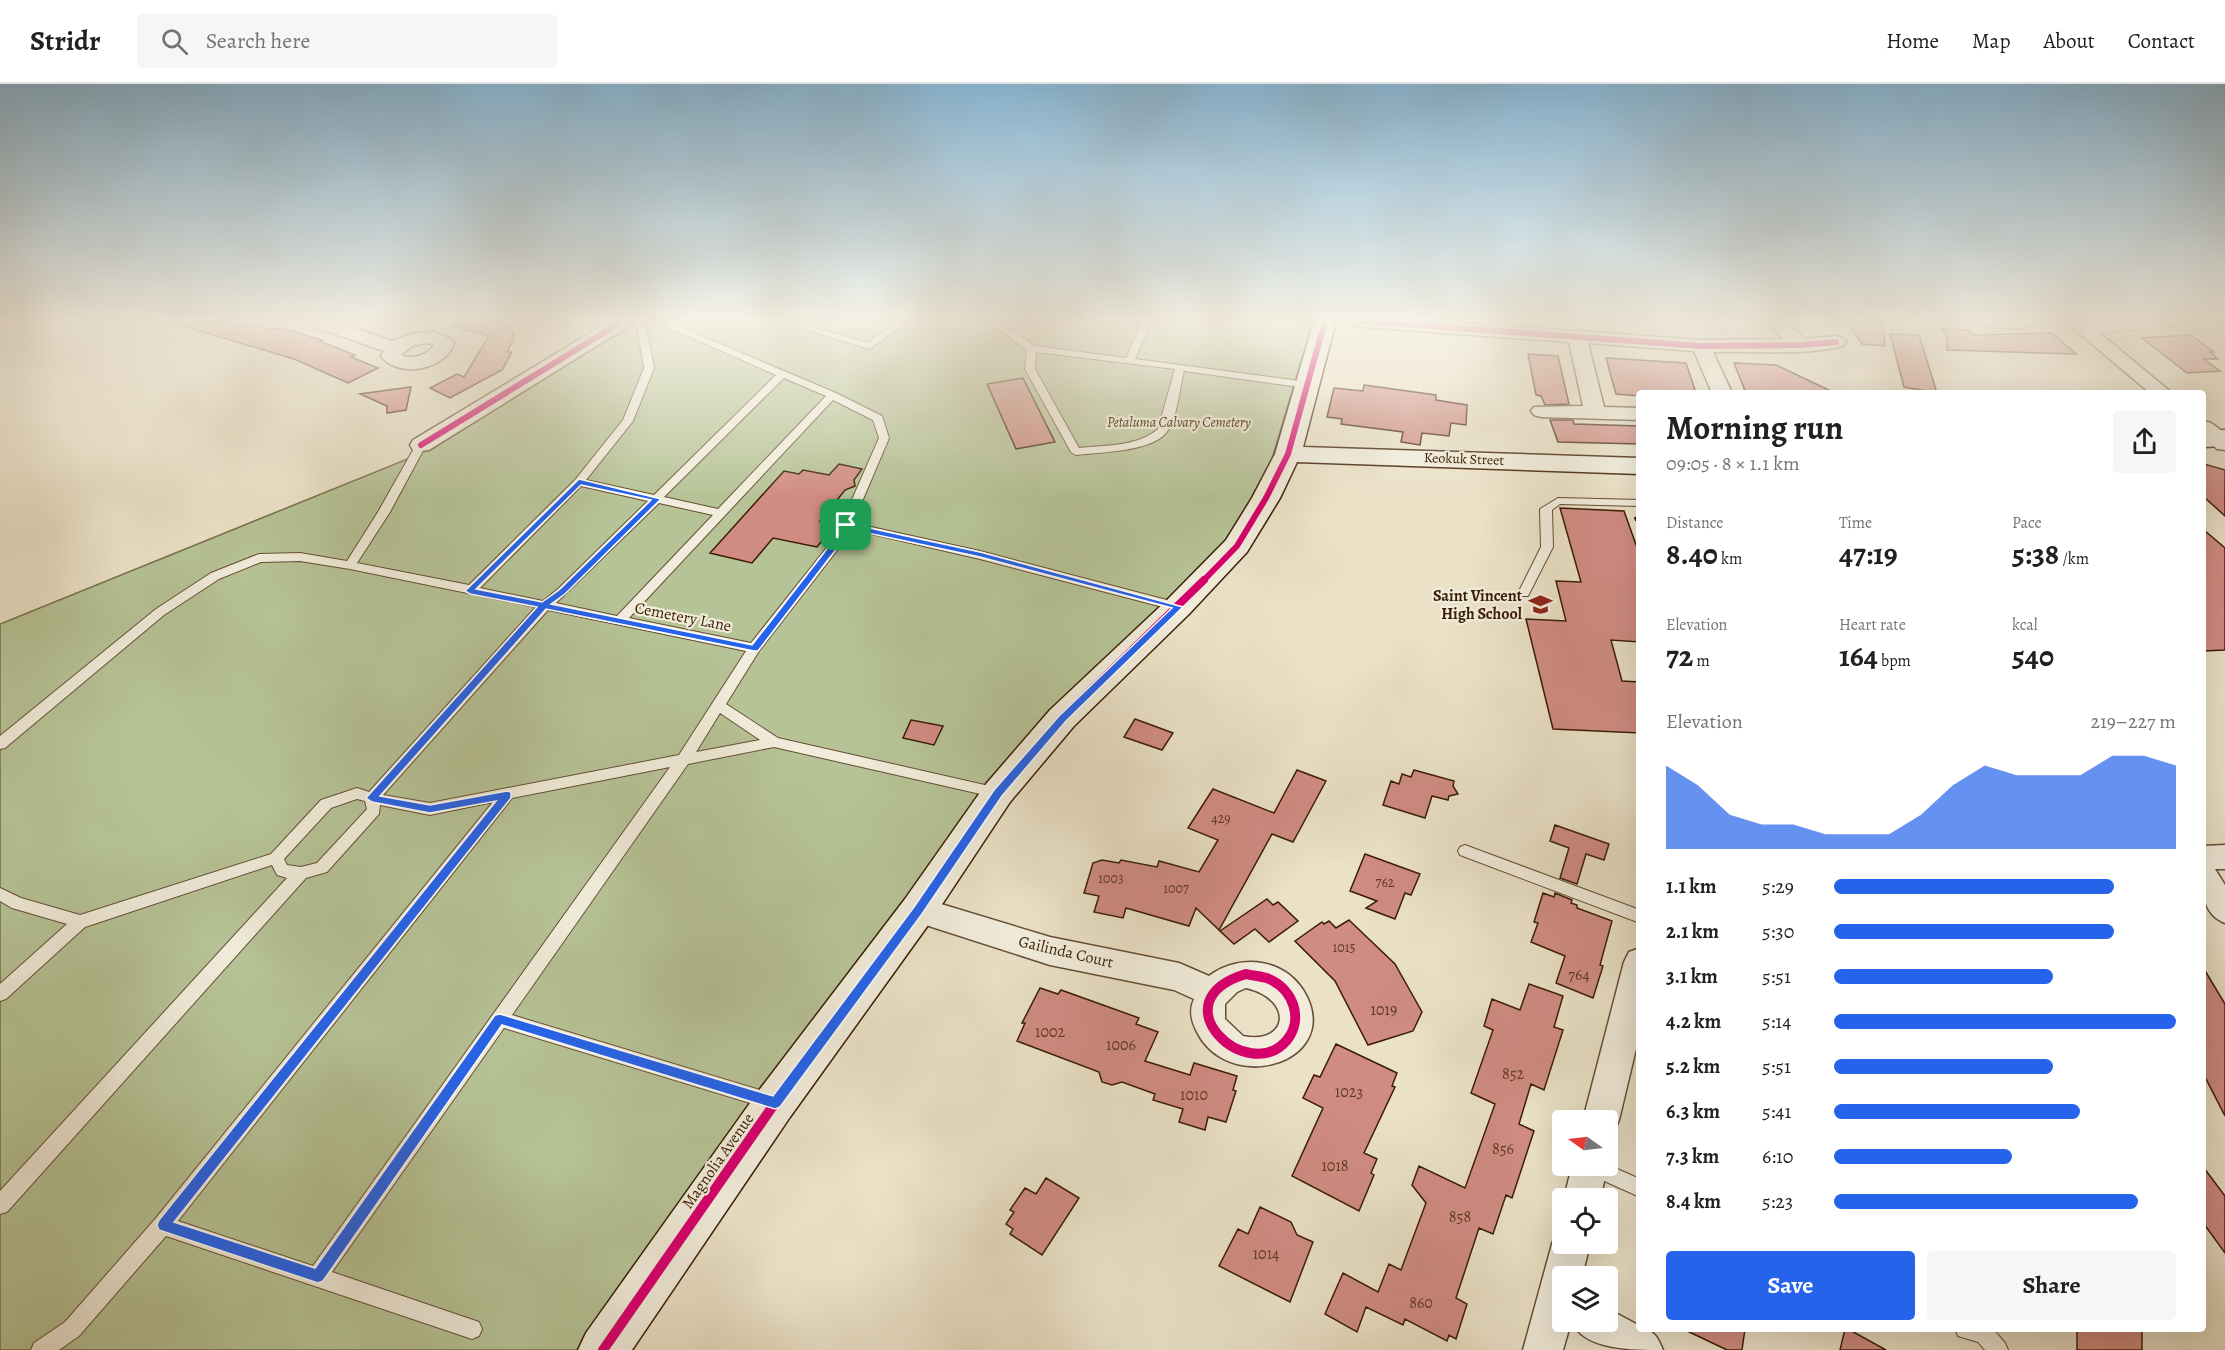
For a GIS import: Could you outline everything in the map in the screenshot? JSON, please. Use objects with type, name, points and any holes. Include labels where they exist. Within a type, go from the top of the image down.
[{"type":"street","points":[[421,445],[527,380]]},
{"type":"street","name":"Magnolia Avenue","points":[[603,1350],[775,1103],[918,910],[998,793],[1062,718],[1178,607],[1237,546],[1266,498],[1288,454],[1308,380]]},
{"type":"street","points":[[1587,380],[1595,413]]},
{"type":"street","points":[[2146,380],[2158,390]]},
{"type":"street","points":[[1541,411],[1636,414]]},
{"type":"street","name":"Keokuk Street","points":[[1288,454],[1636,466]]},
{"type":"street","points":[[2206,858],[2225,857]]},
{"type":"street","points":[[2206,881],[2225,909]]},
{"type":"street","name":"Gailinda Court","points":[[918,910],[1050,951],[1179,977],[1213,993]]},
{"type":"street","points":[[1603,1110],[1636,978]]},
{"type":"street","points":[[1543,1350],[1552,1322]]},
{"type":"street","points":[[1610,1332],[1643,1350]]},
{"type":"lane","points":[[470,591],[579,482],[628,421],[644,380]]},
{"type":"lane","points":[[372,798],[544,606],[562,592],[777,380]]},
{"type":"lane","points":[[318,1276],[684,759],[754,648],[841,537],[884,438],[878,418],[797,380]]},
{"type":"lane","points":[[1036,380],[1076,452],[1140,443],[1155,438],[1163,429],[1176,380]]},
{"type":"lane","points":[[1272,380],[1307,385]]},
{"type":"lane","points":[[619,621],[832,395]]},
{"type":"lane","points":[[350,565],[384,512],[421,445]]},
{"type":"lane","points":[[579,482],[720,513]]},
{"type":"lane","points":[[1524,593],[1547,547],[1546,509],[1558,501],[1636,503]]},
{"type":"lane","points":[[846,525],[980,555],[1178,607]]},
{"type":"lane","name":"Cemetery Lane","points":[[0,744],[160,612],[215,576],[259,558],[300,557],[350,565],[754,648]]},
{"type":"lane","points":[[719,706],[774,742],[998,793]]},
{"type":"lane","points":[[0,994],[80,922],[276,858],[327,804],[357,793],[430,809],[774,742]]},
{"type":"lane","points":[[41,1350],[72,1329],[163,1225],[507,795]]},
{"type":"lane","points":[[276,858],[282,871],[301,873],[322,868],[374,810],[372,798]]},
{"type":"lane","points":[[1465,851],[1636,915]]},
{"type":"lane","points":[[0,1204],[301,873]]},
{"type":"lane","points":[[0,894],[17,903],[80,922]]},
{"type":"lane","points":[[500,1019],[775,1103]]},
{"type":"lane","points":[[1613,1176],[1636,1186]]},
{"type":"lane","points":[[163,1225],[472,1329]]},
{"type":"lane","points":[[1976,1332],[1984,1334],[1998,1350]]},
{"type":"green space","name":"Petaluma Calvary Cemetery","points":[[542,380],[1295,380],[1265,482],[1222,552],[1165,611],[763,1099],[577,1350],[0,1350],[0,624],[415,456]]},
{"type":"building","points":[[445,380],[483,380],[450,398],[430,388]]},
{"type":"building","points":[[1024,380],[1055,442],[1016,449],[987,384]]},
{"type":"building","points":[[1533,380],[1564,380],[1569,404],[1545,405],[1541,396],[1536,395]]},
{"type":"building","points":[[1612,380],[1692,380],[1695,390],[1636,390],[1636,396],[1616,394]]},
{"type":"building","points":[[1741,380],[1808,380],[1829,390],[1745,390]]},
{"type":"building","points":[[1902,380],[1933,380],[1936,390],[1920,390],[1904,387]]},
{"type":"building","points":[[1364,385],[1436,395],[1436,400],[1467,405],[1466,425],[1451,423],[1449,436],[1422,433],[1420,445],[1401,442],[1403,432],[1341,424],[1342,419],[1327,417],[1334,388],[1363,391]]},
{"type":"building","points":[[411,387],[406,410],[387,413],[387,406],[360,394]]},
{"type":"building","points":[[1550,420],[1573,420],[1574,424],[1636,426],[1636,444],[1558,442]]},
{"type":"building","points":[[839,464],[862,469],[854,480],[855,486],[845,490],[820,521],[835,524],[817,547],[773,538],[752,563],[710,553],[784,471],[799,474],[803,470],[829,475]]},
{"type":"building","points":[[2206,465],[2225,470],[2225,516],[2206,499]]},
{"type":"building","points":[[1560,508],[1624,511],[1636,545],[1636,642],[1611,640],[1622,681],[1636,682],[1636,733],[1553,729],[1526,619],[1566,621],[1556,581],[1581,582]]},
{"type":"building","points":[[2206,532],[2225,548],[2225,650],[2206,651]]},
{"type":"building","points":[[1135,719],[1173,733],[1162,750],[1124,737]]},
{"type":"building","points":[[911,720],[943,726],[934,745],[903,738]]},
{"type":"building","points":[[1297,770],[1326,781],[1293,842],[1272,834],[1219,930],[1196,908],[1189,926],[1126,908],[1123,918],[1094,912],[1099,896],[1084,893],[1093,863],[1102,860],[1119,863],[1121,860],[1157,867],[1159,861],[1199,872],[1218,840],[1188,828],[1213,789],[1274,813]]},
{"type":"building","points":[[1414,770],[1454,781],[1453,786],[1458,794],[1449,796],[1448,800],[1432,796],[1425,818],[1383,805],[1391,781],[1399,784],[1402,774],[1411,777]]},
{"type":"building","points":[[1555,825],[1609,844],[1604,860],[1586,854],[1577,884],[1560,878],[1569,848],[1550,841]]},
{"type":"building","points":[[1365,854],[1420,874],[1411,895],[1405,893],[1395,919],[1366,908],[1377,901],[1350,891]]},
{"type":"building","points":[[1543,893],[1554,897],[1555,893],[1572,900],[1571,903],[1577,905],[1577,908],[1612,921],[1600,965],[1603,966],[1593,998],[1556,983],[1565,956],[1531,942],[1538,923],[1534,922]]},
{"type":"building","points":[[1267,899],[1273,905],[1278,902],[1298,921],[1269,942],[1255,929],[1234,944],[1220,931]]},
{"type":"building","points":[[1349,920],[1395,964],[1422,1012],[1413,1031],[1368,1045],[1335,981],[1295,941],[1322,922],[1324,924],[1329,921],[1336,928]]},
{"type":"building","points":[[2206,972],[2225,1004],[2225,1116],[2206,1079]]},
{"type":"building","points":[[1529,984],[1563,996],[1554,1027],[1563,1030],[1544,1090],[1531,1084],[1519,1124],[1534,1131],[1512,1198],[1506,1195],[1493,1234],[1479,1228],[1456,1298],[1467,1304],[1456,1339],[1449,1335],[1447,1341],[1405,1319],[1403,1325],[1366,1307],[1357,1332],[1325,1314],[1343,1273],[1378,1292],[1389,1264],[1401,1270],[1426,1203],[1412,1185],[1419,1166],[1465,1188],[1495,1104],[1471,1093],[1493,1030],[1484,1026],[1492,999],[1520,1010]]},
{"type":"building","points":[[1040,988],[1058,994],[1061,990],[1139,1018],[1136,1024],[1158,1032],[1145,1061],[1190,1075],[1194,1063],[1237,1076],[1233,1090],[1236,1091],[1226,1122],[1208,1117],[1205,1130],[1179,1122],[1183,1109],[1153,1100],[1155,1094],[1122,1082],[1112,1085],[1102,1082],[1099,1072],[1017,1041],[1025,1023],[1022,1023]]},
{"type":"building","points":[[1336,1044],[1397,1073],[1392,1086],[1395,1087],[1364,1153],[1377,1159],[1371,1173],[1374,1175],[1359,1211],[1292,1176],[1323,1108],[1303,1098],[1314,1075],[1320,1077]]},
{"type":"building","points":[[2206,1171],[2225,1196],[2225,1253],[2206,1227]]},
{"type":"building","points":[[1046,1178],[1079,1198],[1042,1255],[1010,1234],[1013,1229],[1006,1224],[1014,1212],[1010,1210],[1025,1188],[1036,1194]]},
{"type":"building","points":[[1260,1207],[1291,1222],[1297,1235],[1313,1242],[1290,1302],[1219,1266],[1238,1229],[1248,1234]]},
{"type":"building","points":[[1689,1332],[1745,1332],[1742,1350],[1727,1350]]},
{"type":"building","points":[[1844,1332],[1853,1332],[1886,1350],[1840,1350]]},
{"type":"building","points":[[2077,1332],[2142,1332],[2142,1350],[2077,1350]]},
{"type":"cycle path","points":[[421,445],[527,380]]},
{"type":"cycle path","points":[[603,1350],[775,1103],[918,910],[998,793],[1062,718],[1178,607],[1237,546],[1266,498],[1288,454],[1309,380]]},
{"type":"cycle path","points":[[1246,974],[1269,979],[1285,990],[1294,1004],[1296,1019],[1292,1033],[1283,1045],[1267,1052],[1247,1052],[1226,1043],[1216,1034],[1207,1013],[1208,1004],[1218,988],[1235,977],[1246,974]]},
{"type":"place","name":"Saint Vincent High School","points":[[1540,605]]},
{"type":"route","points":[[846,525],[841,537],[754,648],[544,606],[470,591],[579,482],[657,499],[562,592],[544,606],[372,798],[430,809],[507,795],[163,1225],[318,1276],[500,1019],[775,1103],[918,910],[998,793],[1062,718],[1091,693],[1178,607],[980,555],[846,525]]}]
